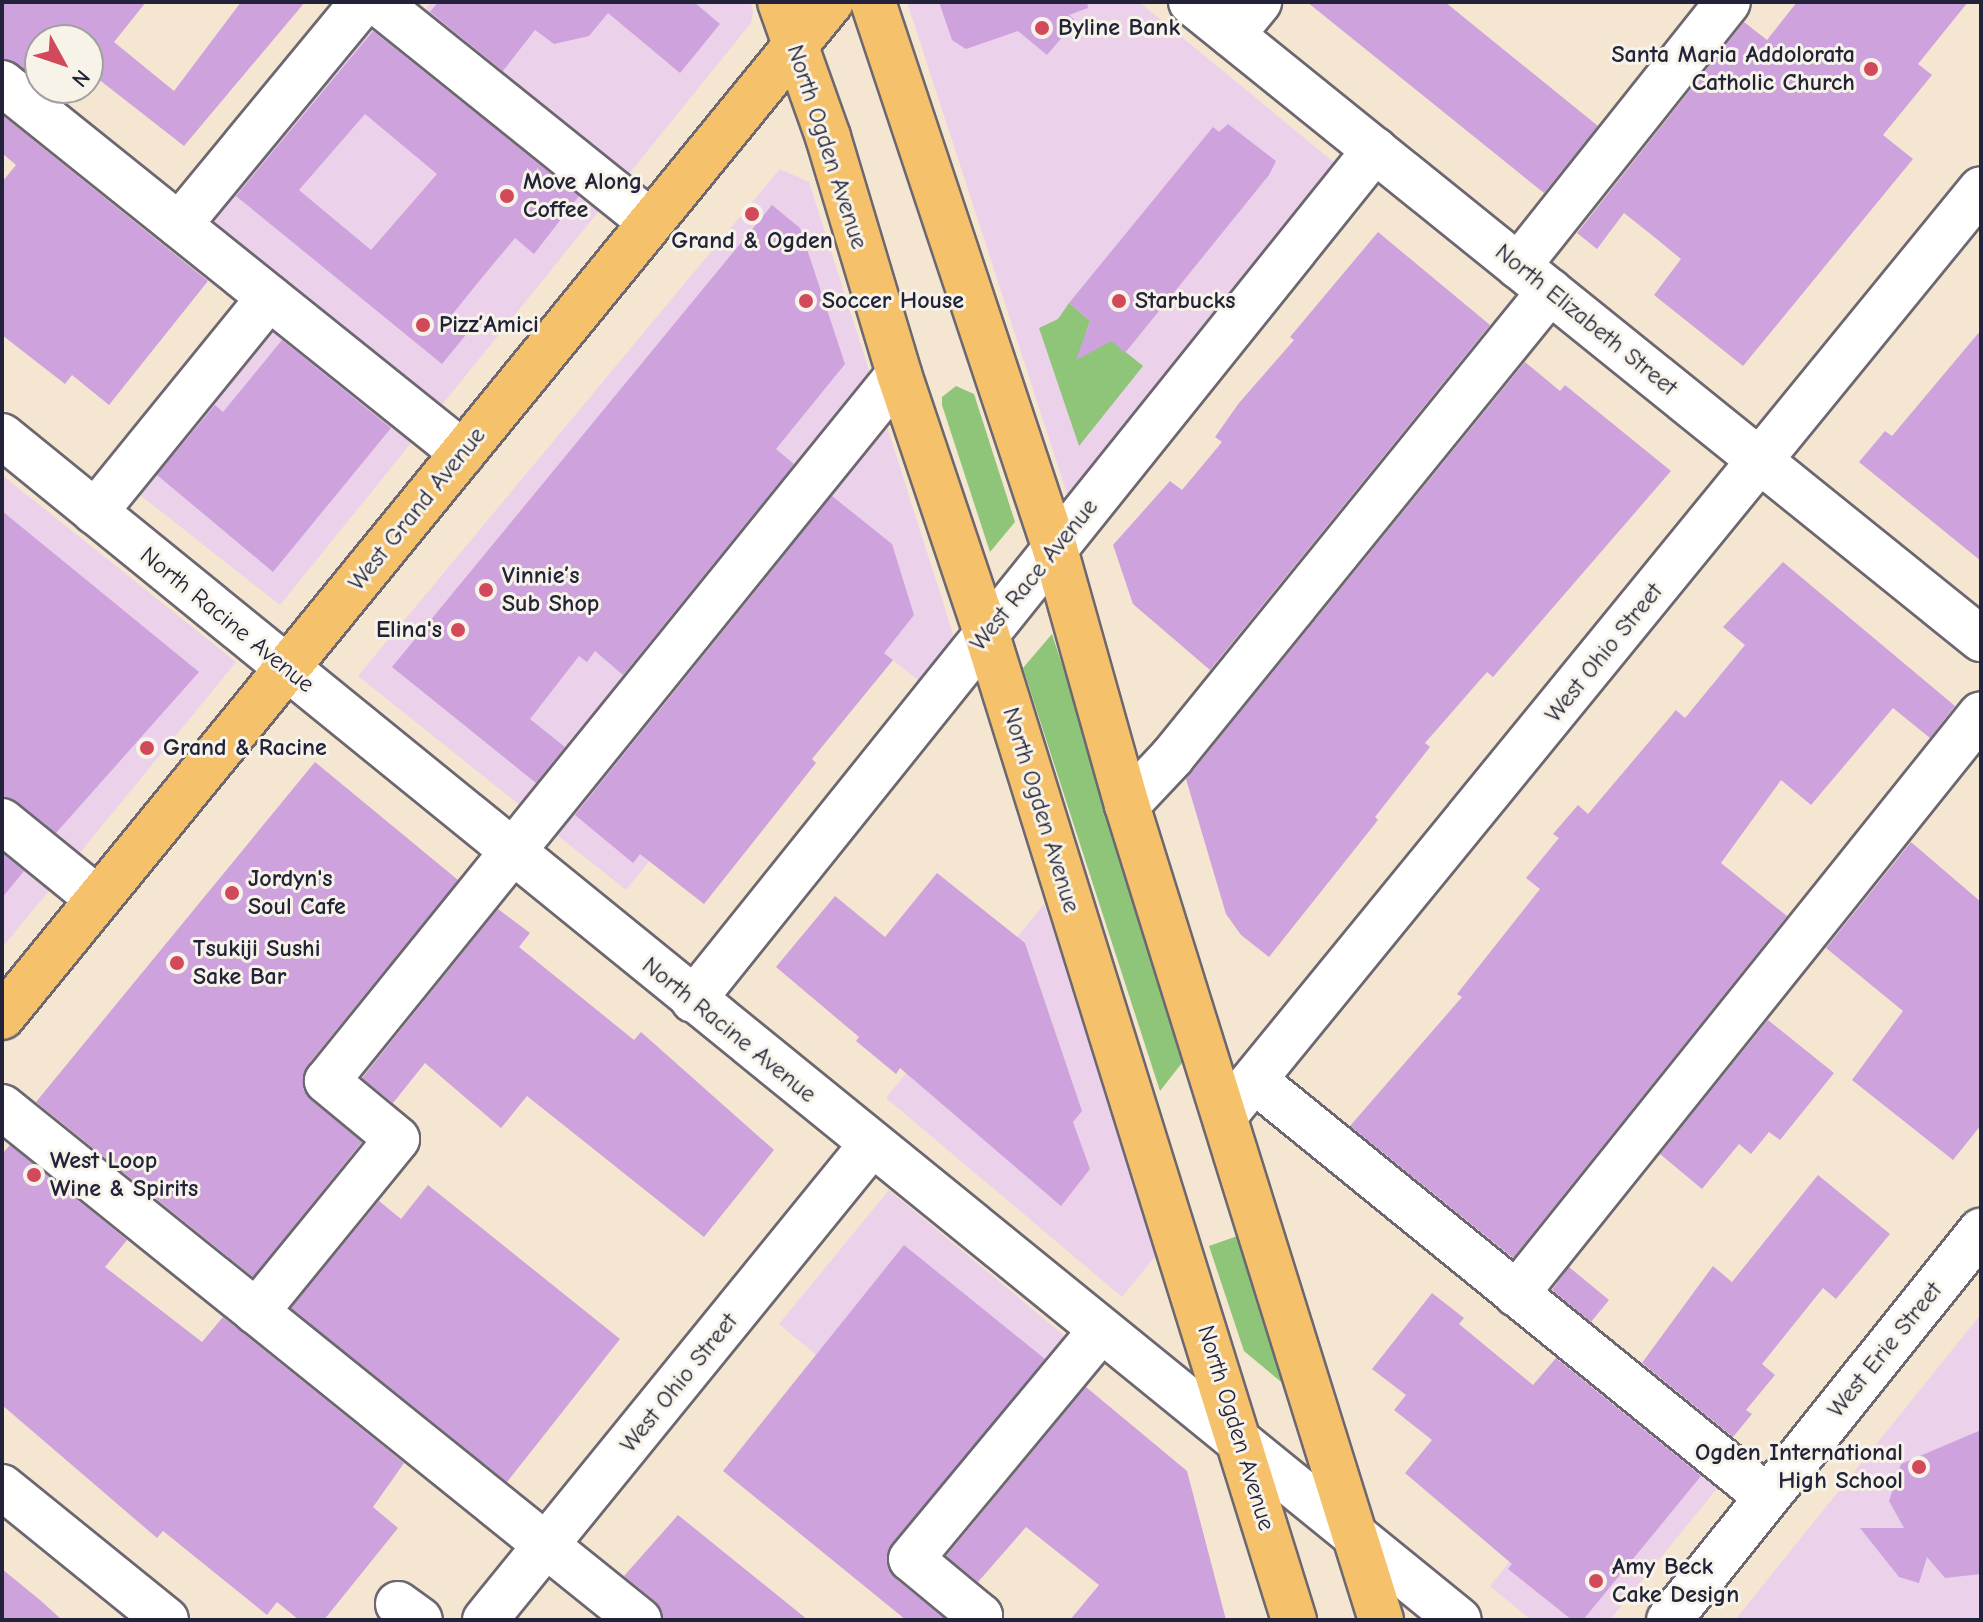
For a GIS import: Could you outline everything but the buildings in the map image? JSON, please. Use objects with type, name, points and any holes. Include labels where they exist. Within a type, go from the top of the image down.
[{"type":"main road","name":"North Ogden Avenue","points":[[780,2],[828,137],[899,374],[987,635],[1294,1620]]},
{"type":"main road","name":"West Grand Avenue","points":[[2,1017],[831,2]]},
{"type":"main road","points":[[873,2],[1055,549],[1127,805],[1381,1620]]},
{"type":"street","points":[[179,225],[363,2]]},
{"type":"street","points":[[377,2],[651,222]]},
{"type":"street","name":"North Elizabeth Street","points":[[1191,2],[1981,639]]},
{"type":"street","points":[[1232,35],[1259,2]]},
{"type":"street","points":[[1127,805],[1172,757],[1534,278],[1728,2]]},
{"type":"street","points":[[2,83],[463,453]]},
{"type":"street","name":"West Race Avenue","points":[[693,1000],[1375,150]]},
{"type":"street","name":"West Ohio Street","points":[[1225,1115],[1981,189]]},
{"type":"street","points":[[95,512],[269,298]]},
{"type":"street","points":[[256,1312],[397,1139],[327,1081],[899,374]]},
{"type":"street","name":"North Racine Avenue","points":[[2,436],[1242,1447],[1459,1620]]},
{"type":"street","points":[[1516,1294],[1981,714]]},
{"type":"street","points":[[2,821],[98,899]]},
{"type":"street","points":[[1254,1080],[1767,1497]]},
{"type":"street","points":[[2,1107],[639,1620]]},
{"type":"street","name":"West Ohio Street","points":[[485,1620],[871,1145]]},
{"type":"street","name":"West Erie Street","points":[[1669,1620],[1981,1230]]},
{"type":"street","points":[[977,1620],[980,1616],[911,1559],[1100,1331]]},
{"type":"street","points":[[4,1492],[140,1612]]},
{"type":"shaded area","points":[[363,2],[409,28],[431,2],[751,2],[753,12],[751,23],[280,605],[121,480],[269,298],[179,225]]},
{"type":"shaded area","points":[[907,2],[1139,2],[1336,164],[1068,497]]},
{"type":"shaded area","points":[[780,169],[809,182],[954,637],[919,681],[757,551],[639,696],[725,767],[626,890],[358,676]]},
{"type":"shaded area","points":[[2,475],[236,662],[2,948]]},
{"type":"shaded area","points":[[1044,904],[1162,1248],[1122,1297],[886,1098]]},
{"type":"shaded area","points":[[889,1190],[1083,1351],[973,1485],[779,1324]]},
{"type":"shaded area","name":"Ogden International High School","points":[[1981,1314],[1981,1620],[1735,1620]]},
{"type":"shaded area","points":[[1642,1396],[1732,1470],[1610,1620],[1531,1620],[1490,1586]]},
{"type":"green space","points":[[1069,303],[1090,321],[1086,332],[1090,344],[1112,341],[1143,366],[1079,446],[1039,328],[1058,319]]},
{"type":"green space","points":[[956,386],[974,394],[1015,522],[990,552],[942,405],[942,397]]},
{"type":"green space","points":[[1052,634],[1189,1054],[1160,1091],[1023,668]]},
{"type":"green space","points":[[1246,1233],[1292,1391],[1244,1351],[1209,1246]]},
{"type":"place","name":"Byline Bank","points":[[1042,28]]},
{"type":"place","name":"Santa Maria Addolorata Catholic Church","points":[[1871,69]]},
{"type":"place","name":"Move Along Coffee","points":[[507,196]]},
{"type":"place","name":"Grand & Ogden","points":[[752,214]]},
{"type":"place","name":"Soccer House","points":[[806,301]]},
{"type":"place","name":"Starbucks","points":[[1119,301]]},
{"type":"place","name":"Pizz’Amici","points":[[423,325]]},
{"type":"place","name":"Vinnie’s Sub Shop","points":[[486,590]]},
{"type":"place","name":"Elina's","points":[[458,630]]},
{"type":"place","name":"Grand & Racine","points":[[147,748]]},
{"type":"place","name":"Jordyn's Soul Cafe","points":[[232,893]]},
{"type":"place","name":"Tsukiji Sushi Sake Bar","points":[[177,963]]},
{"type":"place","name":"West Loop Wine & Spirits","points":[[34,1175]]},
{"type":"place","name":"Ogden International High School","points":[[1919,1467]]},
{"type":"place","name":"Amy Beck Cake Design","points":[[1596,1581]]}]
